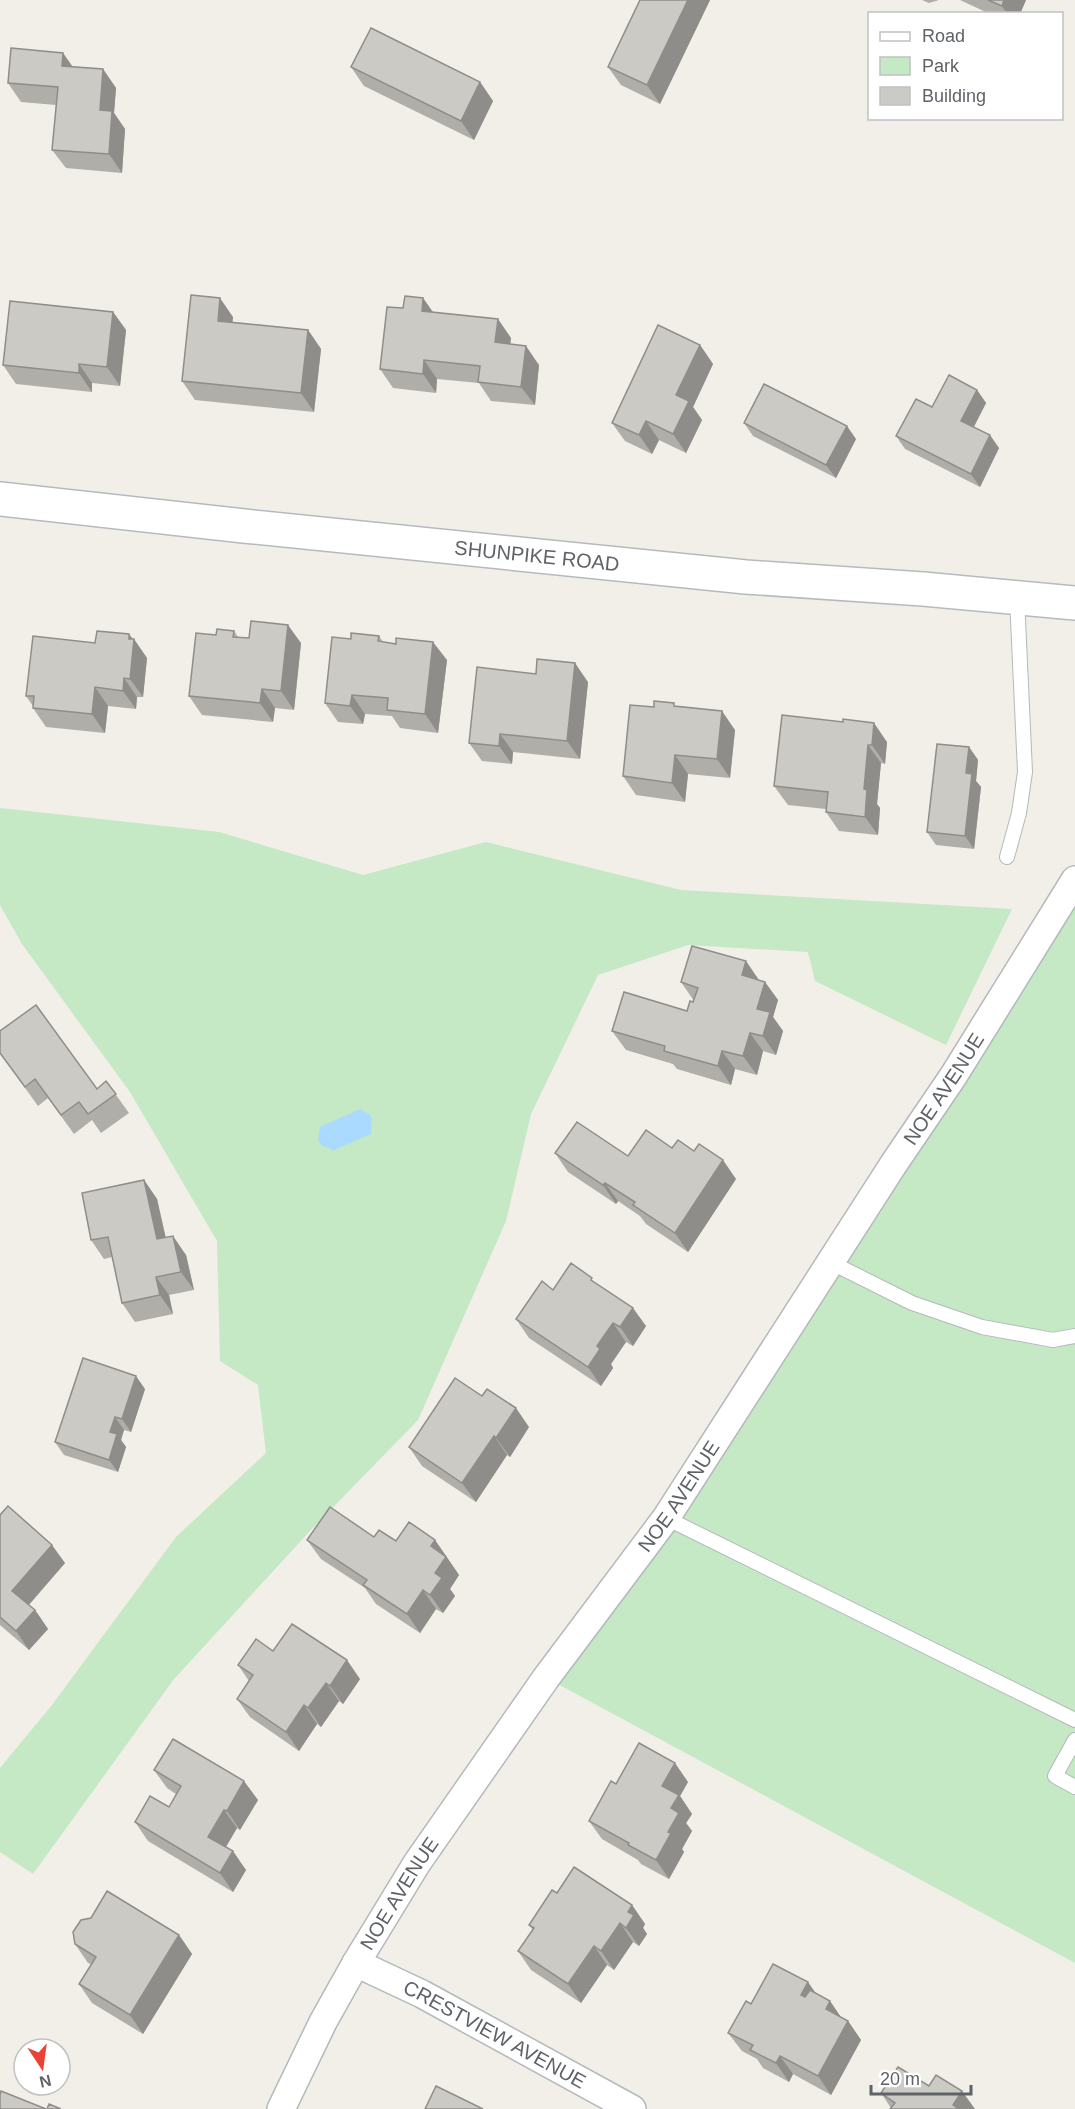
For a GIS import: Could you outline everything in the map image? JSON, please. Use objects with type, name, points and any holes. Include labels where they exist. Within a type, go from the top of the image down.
[{"type":"main road","name":"SHUNPIKE ROAD","points":[[0,499],[746,577],[923,589],[1075,603]]},
{"type":"street","name":"NOE AVENUE","points":[[281,2109],[323,2022],[417,1863],[546,1678],[666,1518],[830,1262],[954,1075],[1075,880]]},
{"type":"street","name":"CRESTVIEW AVENUE","points":[[356,1963],[422,1994],[632,2109]]},
{"type":"lane","points":[[1007,857],[1019,813],[1025,772],[1017,598]]},
{"type":"lane","points":[[830,1262],[912,1303],[982,1327],[1053,1340],[1075,1336]]},
{"type":"lane","points":[[666,1518],[1075,1720]]},
{"type":"lane","points":[[1075,1740],[1055,1776],[1075,1787]]},
{"type":"green space","points":[[0,808],[219,832],[363,875],[486,842],[681,890],[1012,909],[946,1045],[815,981],[808,952],[688,945],[598,975],[531,1114],[506,1221],[418,1420],[310,1531],[174,1679],[33,1874],[0,1852],[0,1768],[52,1705],[176,1537],[266,1453],[258,1385],[220,1361],[217,1241],[130,1092],[22,944],[0,905]]},
{"type":"green space","points":[[1075,886],[1075,1963],[554,1682]]},
{"type":"water","points":[[360,1109],[370,1115],[371,1134],[332,1151],[322,1146],[318,1140],[320,1127]]},
{"type":"building","points":[[640,0],[688,0],[647,85],[608,67]]},
{"type":"building","points":[[988,0],[1004,0],[1002,6]]},
{"type":"building","points":[[371,28],[480,82],[461,121],[351,67]]},
{"type":"building","points":[[11,48],[63,53],[62,66],[103,69],[100,110],[112,111],[109,154],[52,150],[58,87],[8,83]]},
{"type":"building","points":[[191,295],[220,298],[218,321],[308,330],[301,393],[182,381]]},
{"type":"building","points":[[405,296],[423,298],[422,311],[498,319],[495,342],[526,346],[521,387],[478,382],[480,366],[424,360],[423,374],[380,369],[387,307],[403,308]]},
{"type":"building","points":[[10,301],[113,312],[107,367],[79,364],[79,373],[3,365]]},
{"type":"building","points":[[658,325],[700,345],[676,395],[689,401],[673,434],[646,421],[639,435],[612,423]]},
{"type":"building","points":[[949,375],[977,390],[961,421],[990,435],[971,474],[896,436],[916,399],[932,407]]},
{"type":"building","points":[[764,384],[847,426],[826,465],[744,423]]},
{"type":"building","points":[[251,621],[288,625],[281,691],[262,689],[260,703],[189,696],[196,633],[216,635],[217,629],[234,631],[233,637],[249,638]]},
{"type":"building","points":[[97,631],[129,634],[129,639],[134,639],[130,679],[124,678],[123,691],[95,687],[92,714],[33,708],[34,696],[26,696],[33,636],[95,643]]},
{"type":"building","points":[[351,633],[379,636],[378,641],[396,644],[396,638],[433,642],[425,714],[387,710],[388,698],[352,695],[350,706],[325,703],[332,637],[351,639]]},
{"type":"building","points":[[537,659],[575,663],[567,741],[500,734],[499,746],[469,743],[477,667],[536,674]]},
{"type":"building","points":[[654,701],[674,703],[674,706],[722,711],[717,759],[675,755],[672,783],[623,776],[630,705],[654,707]]},
{"type":"building","points":[[782,715],[874,723],[872,745],[868,745],[864,789],[867,790],[865,817],[826,812],[828,792],[774,786]]},
{"type":"building","points":[[937,744],[969,747],[966,773],[972,774],[965,836],[927,832]]},
{"type":"building","points":[[692,946],[746,961],[742,975],[765,982],[757,1009],[770,1012],[763,1036],[750,1033],[743,1056],[722,1051],[718,1066],[664,1051],[665,1046],[612,1031],[624,992],[687,1011],[698,988],[681,982]]},
{"type":"building","points":[[36,1005],[97,1089],[106,1081],[116,1094],[88,1114],[79,1102],[61,1115],[35,1079],[25,1087],[0,1053],[0,1031]]},
{"type":"building","points":[[577,1122],[628,1156],[646,1130],[672,1148],[678,1140],[694,1151],[699,1144],[723,1160],[675,1233],[633,1205],[635,1202],[605,1183],[603,1185],[555,1153]]},
{"type":"building","points":[[144,1180],[157,1239],[173,1236],[181,1272],[156,1277],[160,1295],[122,1303],[108,1237],[91,1240],[82,1193]]},
{"type":"building","points":[[571,1263],[592,1278],[591,1280],[633,1308],[620,1327],[613,1323],[597,1346],[600,1349],[588,1367],[516,1319],[542,1281],[553,1290]]},
{"type":"building","points":[[83,1358],[136,1376],[122,1419],[115,1417],[110,1432],[117,1434],[109,1460],[55,1442]]},
{"type":"building","points":[[455,1378],[482,1396],[487,1389],[516,1408],[462,1483],[409,1447]]},
{"type":"building","points":[[8,1506],[52,1545],[12,1591],[35,1610],[16,1631],[0,1617],[0,1515]]},
{"type":"building","points":[[330,1507],[374,1537],[379,1530],[396,1541],[409,1522],[435,1540],[431,1546],[446,1557],[435,1573],[442,1578],[430,1595],[423,1590],[407,1614],[363,1585],[367,1580],[307,1540]]},
{"type":"building","points":[[292,1624],[347,1660],[330,1686],[326,1683],[308,1708],[304,1705],[286,1732],[237,1699],[253,1675],[238,1665],[256,1639],[273,1651]]},
{"type":"building","points":[[173,1739],[244,1781],[227,1811],[224,1810],[208,1837],[233,1851],[220,1873],[135,1822],[150,1796],[169,1807],[181,1786],[154,1770]]},
{"type":"building","points":[[639,1743],[675,1763],[662,1786],[679,1795],[671,1808],[679,1813],[656,1860],[589,1821],[611,1781],[616,1784]]},
{"type":"building","points":[[574,1867],[632,1905],[628,1912],[634,1915],[626,1928],[620,1923],[601,1951],[594,1946],[568,1984],[518,1951],[534,1928],[529,1925],[552,1890],[557,1893]]},
{"type":"building","points":[[107,1891],[179,1935],[130,2015],[79,1984],[96,1957],[75,1944],[73,1932],[81,1920],[91,1918]]},
{"type":"building","points":[[773,1964],[808,1982],[801,1995],[805,1997],[810,1990],[830,2001],[826,2009],[848,2021],[818,2076],[780,2056],[776,2063],[750,2050],[753,2045],[728,2033],[746,2001],[751,2004]]},
{"type":"building","points":[[898,2067],[929,2086],[936,2075],[962,2091],[953,2105],[959,2109],[890,2109],[895,2103],[881,2093]]},
{"type":"building","points":[[436,2086],[483,2109],[425,2109]]},
{"type":"building","points":[[1,2091],[46,2109],[0,2109]]},
{"type":"building","points":[[49,2104],[61,2109],[47,2109]]}]
